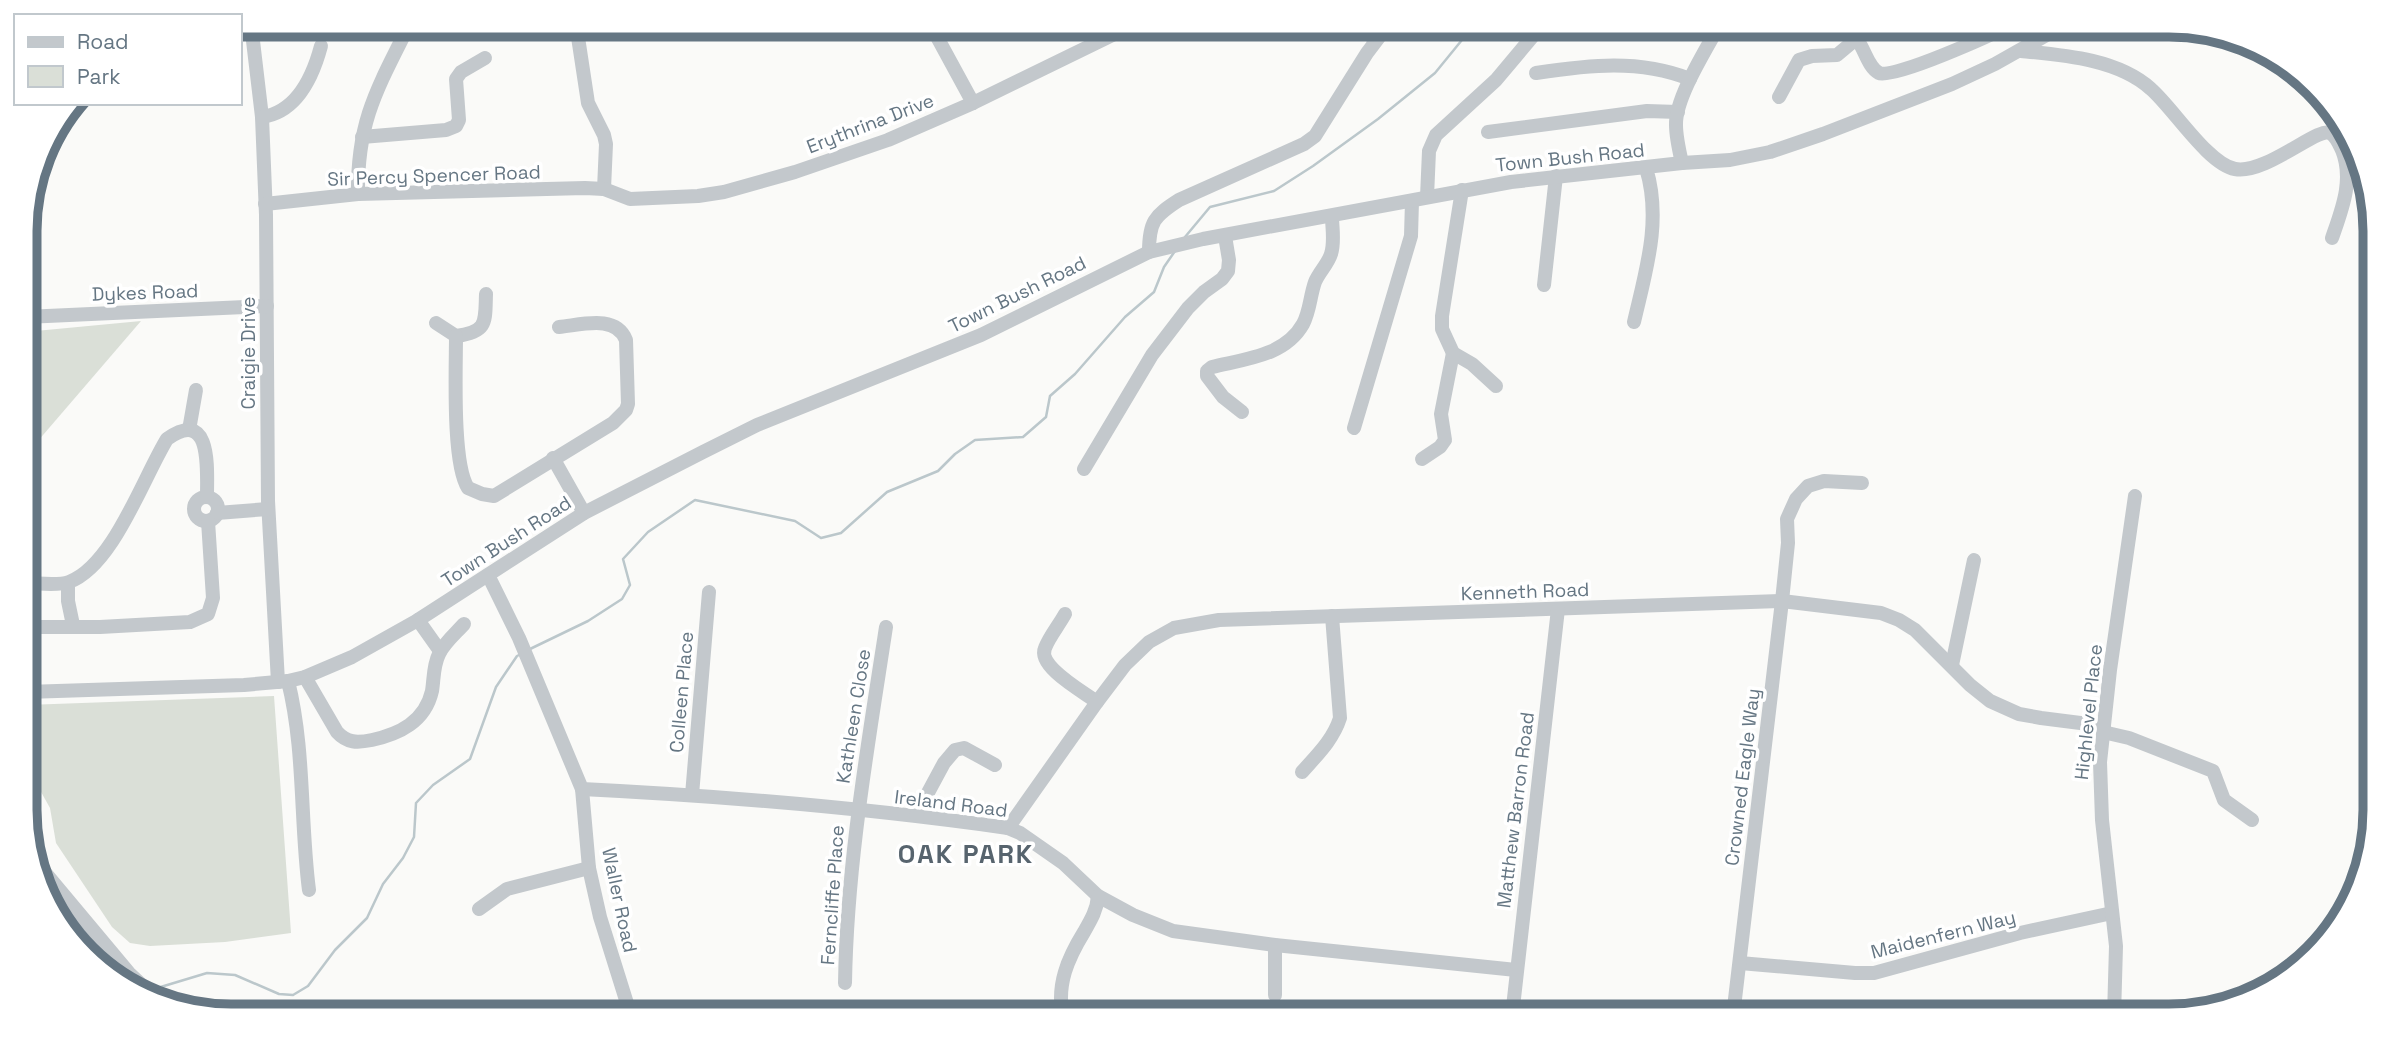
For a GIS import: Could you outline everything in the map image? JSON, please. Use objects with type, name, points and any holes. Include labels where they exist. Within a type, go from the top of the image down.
[{"type":"street","name":"Craigie Drive","points":[[253,37],[270,207],[267,306],[268,505],[283,682],[297,724],[303,846],[309,890]]},
{"type":"street","points":[[358,194],[362,137],[372,100],[403,37]]},
{"type":"street","points":[[578,37],[588,103],[606,144],[604,189]]},
{"type":"street","points":[[937,37],[973,103]]},
{"type":"street","name":"Erythrina Drive","points":[[604,189],[630,199],[698,196],[724,192],[795,172],[888,140],[973,103],[1108,37]]},
{"type":"street","points":[[1372,37],[1375,41]]},
{"type":"street","points":[[1149,251],[1149,229],[1164,210],[1179,200],[1304,144],[1315,136],[1378,37]]},
{"type":"street","points":[[1354,428],[1411,236],[1429,151],[1436,135],[1496,80],[1532,37]]},
{"type":"street","points":[[1682,163],[1675,122],[1690,79],[1713,37]]},
{"type":"street","points":[[1779,97],[1800,61],[1812,56],[1837,55],[1857,38],[1872,66],[1880,74],[1888,75],[1982,37]]},
{"type":"street","name":"Town Bush Road","points":[[37,692],[244,685],[305,677],[352,657],[418,620],[584,513],[757,425],[981,335],[1149,251],[1462,190],[1556,176],[1730,160],[1786,148],[1952,84],[2021,51],[2032,37]]},
{"type":"street","points":[[262,117],[281,112],[307,83],[321,46]]},
{"type":"street","points":[[2021,51],[2090,61],[2117,69],[2136,79],[2151,89],[2215,159],[2233,169],[2254,169],[2292,151],[2318,133],[2332,133],[2343,154],[2347,174],[2344,202],[2332,237]]},
{"type":"street","points":[[362,137],[446,130],[456,126],[459,120],[456,79],[461,72],[485,58]]},
{"type":"street","points":[[1536,73],[1586,65],[1638,65],[1690,79]]},
{"type":"street","points":[[1488,132],[1647,111],[1678,112]]},
{"type":"street","points":[[1634,322],[1654,228],[1653,188],[1646,168]]},
{"type":"street","points":[[1544,285],[1556,176]]},
{"type":"street","name":"Sir Percy Spencer Road","points":[[270,207],[358,194],[604,189]]},
{"type":"street","points":[[1462,190],[1441,316],[1442,329],[1453,353],[1472,364],[1496,386]]},
{"type":"street","points":[[1242,412],[1223,397],[1207,376],[1208,371],[1212,367],[1274,351],[1302,326],[1316,281],[1331,254],[1332,216]]},
{"type":"street","points":[[1084,470],[1152,355],[1188,308],[1228,271],[1225,236]]},
{"type":"street","points":[[436,323],[456,336],[476,332],[483,327],[486,294]]},
{"type":"street","name":"Dykes Road","points":[[37,316],[267,306]]},
{"type":"street","points":[[456,336],[456,406],[461,472],[468,488],[482,495],[494,496],[613,423],[626,410],[626,340],[623,332],[608,323],[559,327]]},
{"type":"street","points":[[1422,459],[1440,447],[1445,440],[1441,414],[1453,353]]},
{"type":"street","points":[[189,430],[196,390]]},
{"type":"street","points":[[37,583],[68,583],[96,562],[108,548],[167,439],[176,432],[189,430],[201,438],[206,450],[213,509],[213,598],[208,614],[190,622],[100,627],[37,627]]},
{"type":"street","points":[[553,458],[584,513]]},
{"type":"street","name":"Crowned Eagle Way","points":[[1735,1004],[1782,601],[1788,543],[1787,519],[1796,499],[1808,486],[1824,481],[1862,483]]},
{"type":"street","name":"Highlevel Place","points":[[2115,1004],[2116,974],[2112,913],[2099,791],[2104,729],[2135,496]]},
{"type":"street","points":[[213,509],[268,505]]},
{"type":"street","points":[[1952,665],[1974,560]]},
{"type":"street","points":[[488,575],[519,638],[582,789]]},
{"type":"street","points":[[68,583],[72,625]]},
{"type":"street","name":"Colleen Place","points":[[692,795],[709,592]]},
{"type":"street","name":"Kenneth Road","points":[[1009,828],[1125,665],[1149,642],[1174,628],[1219,620],[1782,601],[1881,613],[1915,629],[1970,685],[1990,701],[2041,719],[2104,729],[2213,771],[2224,800],[2252,820]]},
{"type":"street","name":"Matthew Barron Road","points":[[1513,1004],[1558,609]]},
{"type":"street","points":[[1065,614],[1045,648],[1044,658],[1051,668],[1097,702]]},
{"type":"street","points":[[1302,772],[1328,743],[1340,718],[1332,617]]},
{"type":"street","points":[[418,620],[440,651]]},
{"type":"street","points":[[305,677],[337,732],[344,739],[349,742],[366,741],[397,733],[416,722],[430,697],[440,651],[464,624]]},
{"type":"street","name":"Kathleen Close","points":[[858,811],[887,627]]},
{"type":"street","points":[[916,815],[944,762],[955,750],[964,748],[995,765]]},
{"type":"street","name":"Ireland Road","points":[[582,789],[692,795],[916,815],[1009,828],[1063,863],[1098,896],[1133,915],[1173,931],[1275,945],[1516,970]]},
{"type":"street","name":"Waller Road","points":[[582,789],[589,868],[600,917],[627,1004]]},
{"type":"street","name":"Ferncliffe Place","points":[[845,983],[847,907],[858,811]]},
{"type":"street","points":[[479,909],[507,889],[589,868]]},
{"type":"street","points":[[48,876],[137,980]]},
{"type":"street","points":[[1060,1004],[1066,966],[1094,914],[1098,896]]},
{"type":"street","name":"Maidenfern Way","points":[[1740,962],[1874,973],[2020,933],[2112,913]]},
{"type":"street","points":[[1275,945],[1275,995]]},
{"type":"green space","points":[[141,321],[37,442],[37,331]]},
{"type":"green space","points":[[274,696],[291,933],[225,942],[150,946],[130,943],[112,927],[56,843],[50,808],[37,785],[37,705]]},
{"type":"waterway","points":[[1185,237],[1210,207],[1274,191],[1313,166],[1435,73],[1464,37]]},
{"type":"waterway","points":[[530,649],[588,621],[622,599],[630,585],[623,559],[648,532],[695,500],[795,521],[821,538],[841,533],[887,492],[938,471],[955,454],[975,440],[1023,437],[1046,417],[1050,396],[1075,374],[1125,317],[1154,292],[1164,267],[1175,251]]},
{"type":"waterway","points":[[154,989],[207,973],[235,975],[279,994],[293,995],[308,986],[335,950],[367,918],[383,884],[403,858],[414,837],[416,803],[433,785],[470,759],[496,687],[521,654]]},
{"type":"district","name":"OAK PARK","points":[[966,854]]}]
